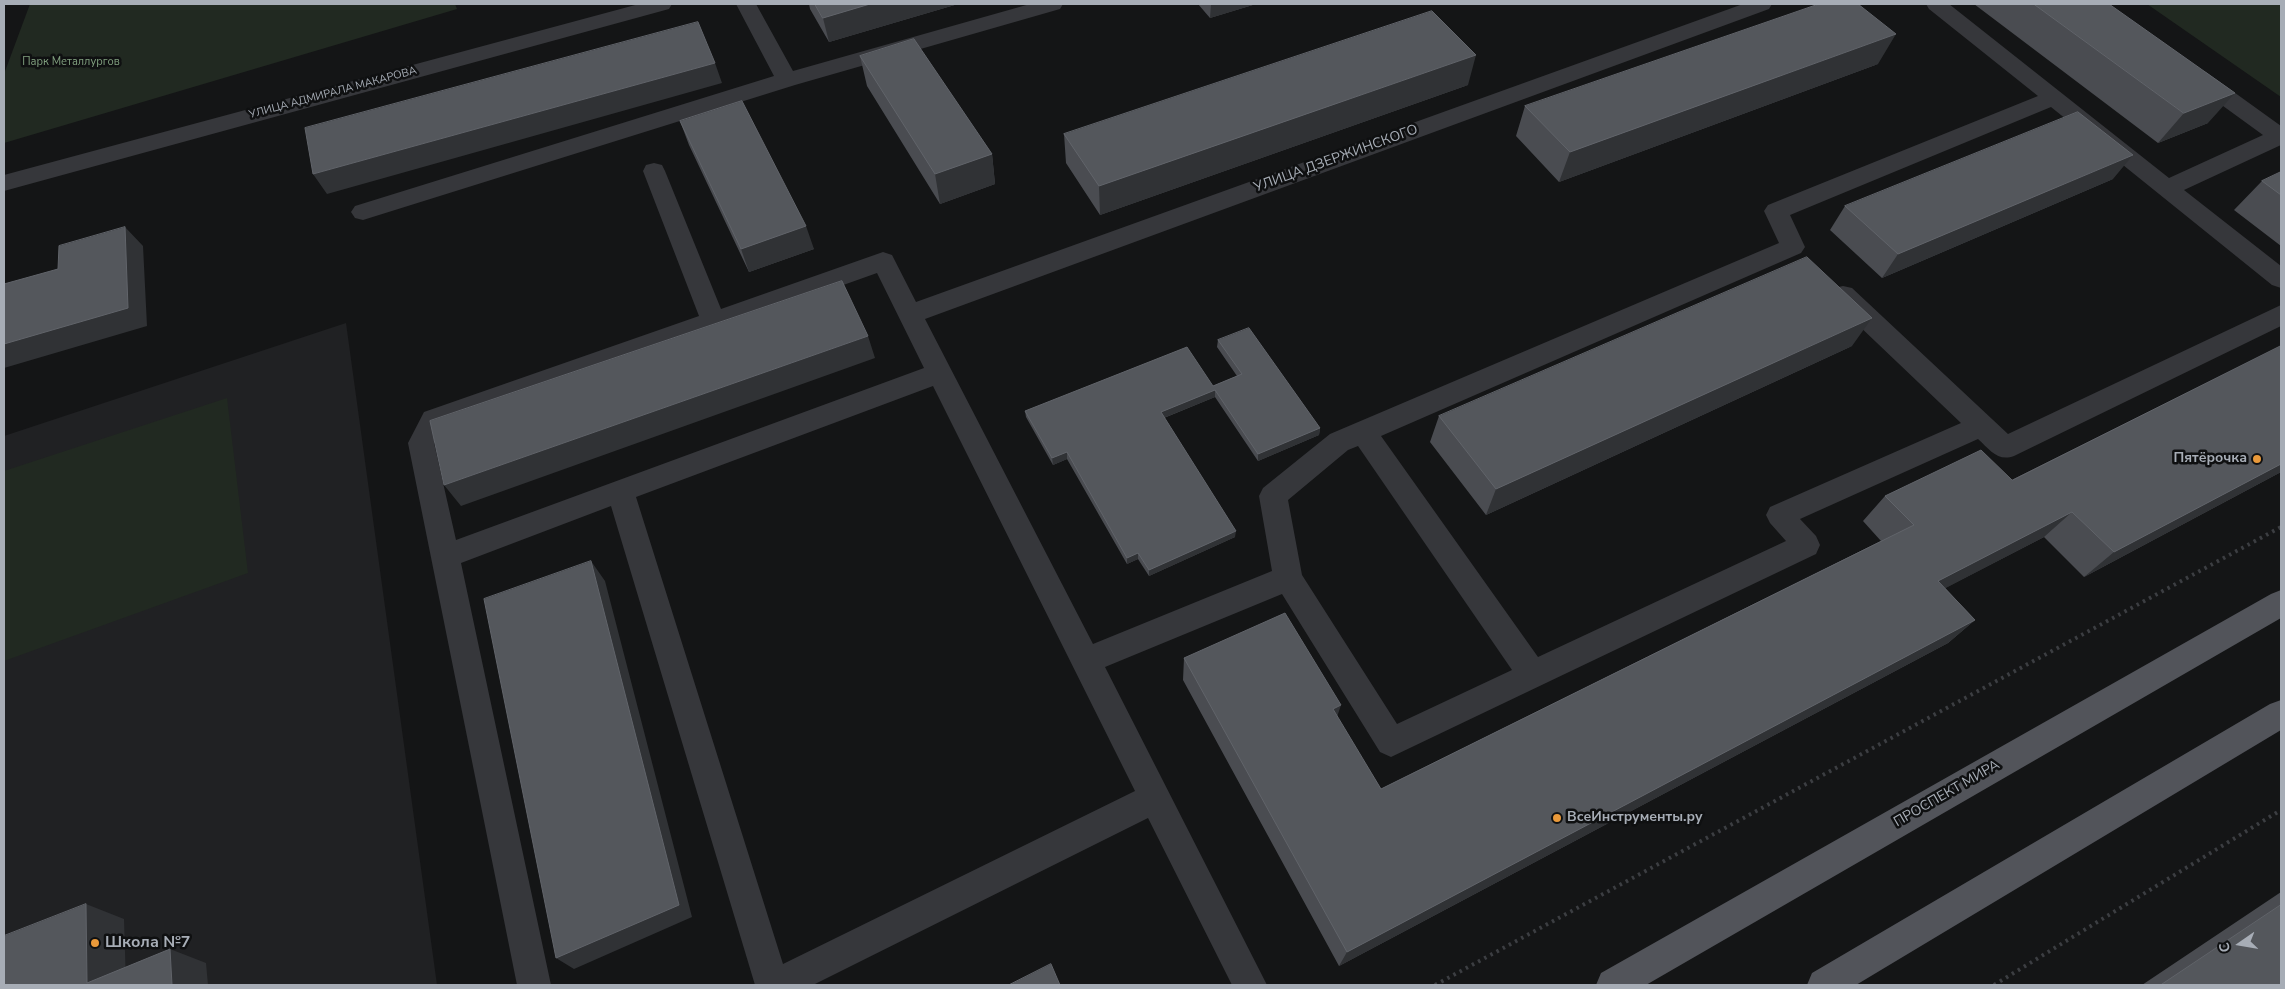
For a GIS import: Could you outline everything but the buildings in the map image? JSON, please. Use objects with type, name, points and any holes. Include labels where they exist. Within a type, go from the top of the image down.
[{"type":"main road","name":"ПРОСПЕКТ МИРА","points":[[1613,985],[2281,603]]},
{"type":"main road","points":[[1824,985],[2281,714]]},
{"type":"street","name":"УЛИЦА АДМИРАЛА МАКАРОВА","points":[[4,183],[639,7],[662,4]]},
{"type":"street","points":[[746,4],[787,80]]},
{"type":"street","points":[[363,212],[787,80],[1053,4]]},
{"type":"street","name":"УЛИЦА ДЗЕРЖИНСКОГО","points":[[910,314],[1762,4]]},
{"type":"street","points":[[1936,4],[2281,280]]},
{"type":"street","points":[[2184,67],[2281,137]]},
{"type":"street","points":[[1981,426],[1780,515],[1806,545],[1390,742],[1288,578],[1274,496],[1339,442],[1800,254],[1776,211],[2054,98]]},
{"type":"street","points":[[2167,188],[2281,137]]},
{"type":"street","points":[[654,172],[713,321]]},
{"type":"street","points":[[534,985],[421,443],[433,420],[883,260],[1250,985]]},
{"type":"street","points":[[1829,282],[2005,448],[2281,315]]},
{"type":"street","points":[[445,556],[940,373]]},
{"type":"street","points":[[1363,432],[1533,675]]},
{"type":"street","points":[[620,491],[772,985]]},
{"type":"street","points":[[1086,661],[1288,578]]},
{"type":"street","points":[[777,985],[1155,798]]},
{"type":"path","points":[[1435,985],[2281,527]]},
{"type":"path","points":[[1994,985],[2281,810]]},
{"type":"shaded area","points":[[346,323],[437,985],[4,985],[4,436]]},
{"type":"green space","name":"Парк Металлургов","points":[[30,4],[455,4],[457,9],[4,143],[4,74]]},
{"type":"green space","points":[[2147,4],[2281,4],[2281,97]]},
{"type":"green space","points":[[227,398],[248,573],[4,661],[4,471]]},
{"type":"place","name":"Пятёрочка","points":[[2257,459]]},
{"type":"place","name":"ВсеИнструменты.ру","points":[[1557,818]]},
{"type":"place","name":"Школа №7","points":[[95,943]]}]
